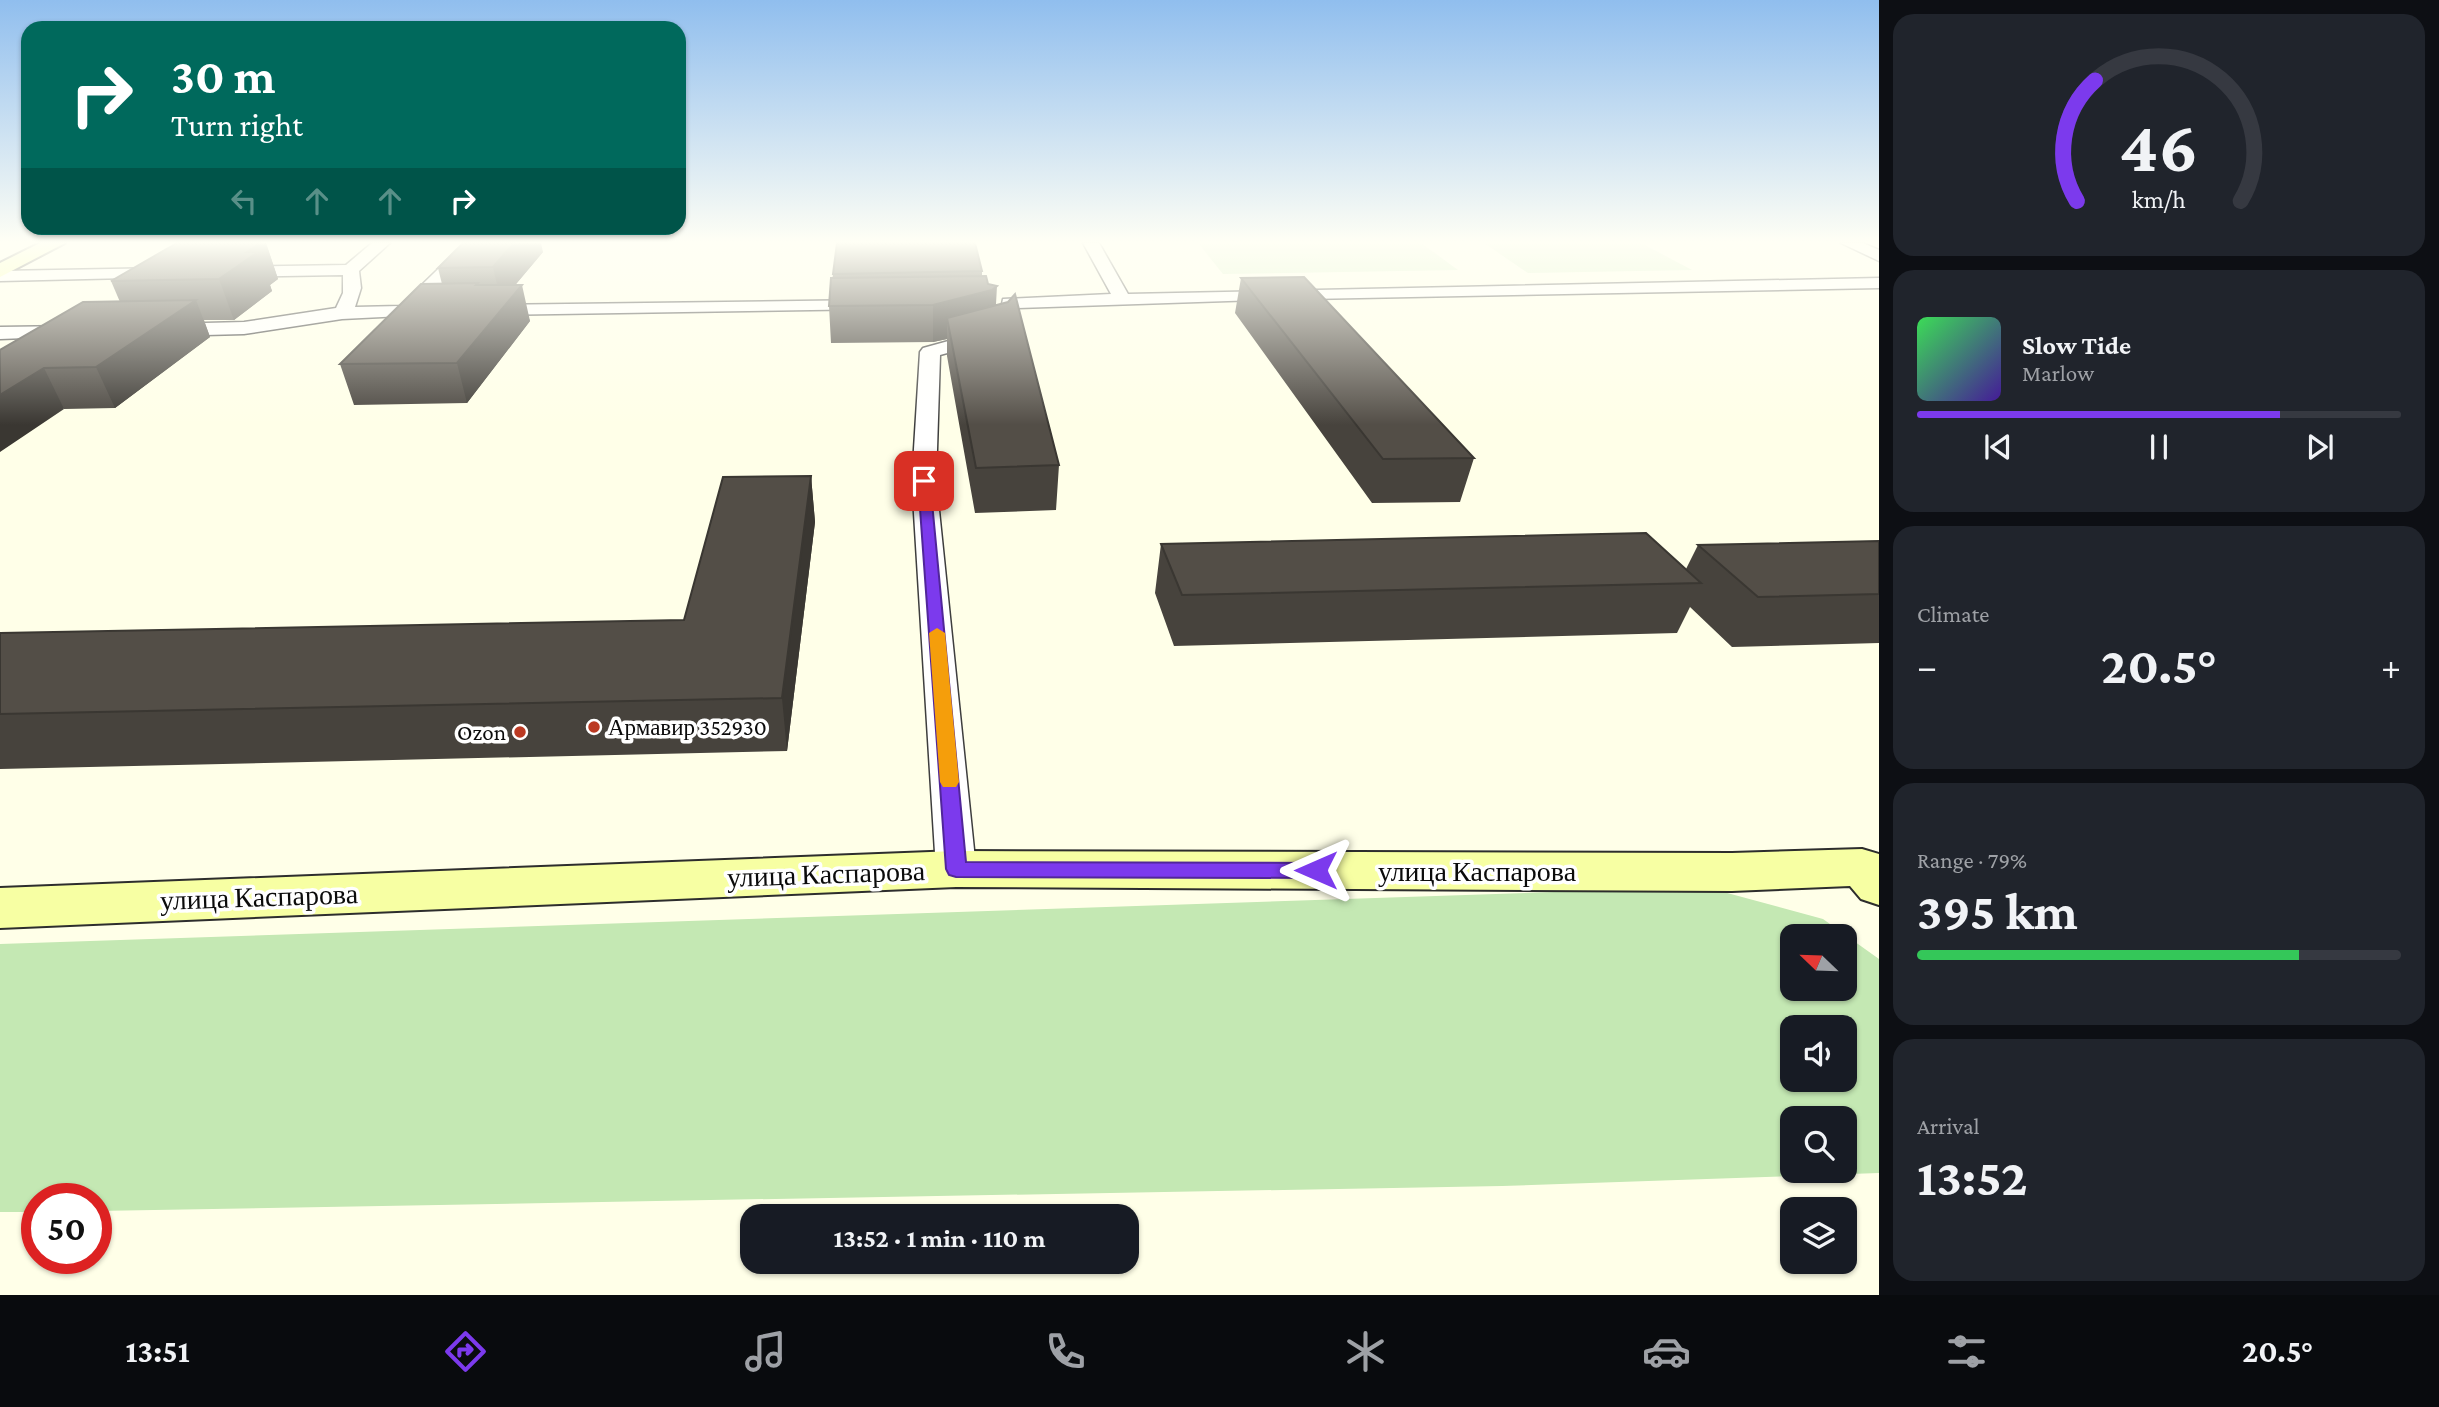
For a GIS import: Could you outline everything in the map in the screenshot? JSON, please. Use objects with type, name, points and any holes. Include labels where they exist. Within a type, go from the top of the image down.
[{"type":"main road","name":"улица Каспарова","points":[[0,908],[956,869],[1732,872],[1870,876]]},
{"type":"lane","points":[[342,313],[347,303]]},
{"type":"lane","points":[[405,311],[413,303]]},
{"type":"lane","points":[[956,869],[924,481],[930,352],[999,333],[1007,324],[1002,303]]},
{"type":"lane","points":[[149,330],[244,328],[342,313],[885,305]]},
{"type":"lane","points":[[0,333],[95,331]]},
{"type":"green space","points":[[1705,887],[1823,919],[1830,924],[1780,924],[1780,1001],[1857,1001],[1857,943],[1879,959],[1879,1173],[1857,1174],[1857,1106],[1780,1106],[1780,1176],[1502,1186],[112,1211],[112,1183],[21,1183],[21,1212],[0,1212],[0,944]]},
{"type":"building","points":[[81,303],[191,303],[96,367],[44,368],[0,395],[0,350]]},
{"type":"building","points":[[401,303],[507,303],[457,363],[340,364]]},
{"type":"building","points":[[829,303],[939,303],[933,305],[829,306]]},
{"type":"building","points":[[1003,303],[1017,303],[1059,465],[976,468],[947,318]]},
{"type":"building","points":[[1261,303],[1329,303],[1474,458],[1383,459]]},
{"type":"building","points":[[811,476],[782,698],[0,714],[0,633],[684,620],[723,477]]},
{"type":"building","points":[[1646,533],[1701,583],[1182,595],[1161,544]]},
{"type":"building","points":[[1879,541],[1879,594],[1758,597],[1698,545]]},
{"type":"slow traffic","points":[[937,633],[949,782]]},
{"type":"place","name":"Армавир 352930","points":[[594,727]]},
{"type":"place","name":"Ozon","points":[[520,732]]},
{"type":"route","points":[[924,481],[956,869],[1316,870]]}]
